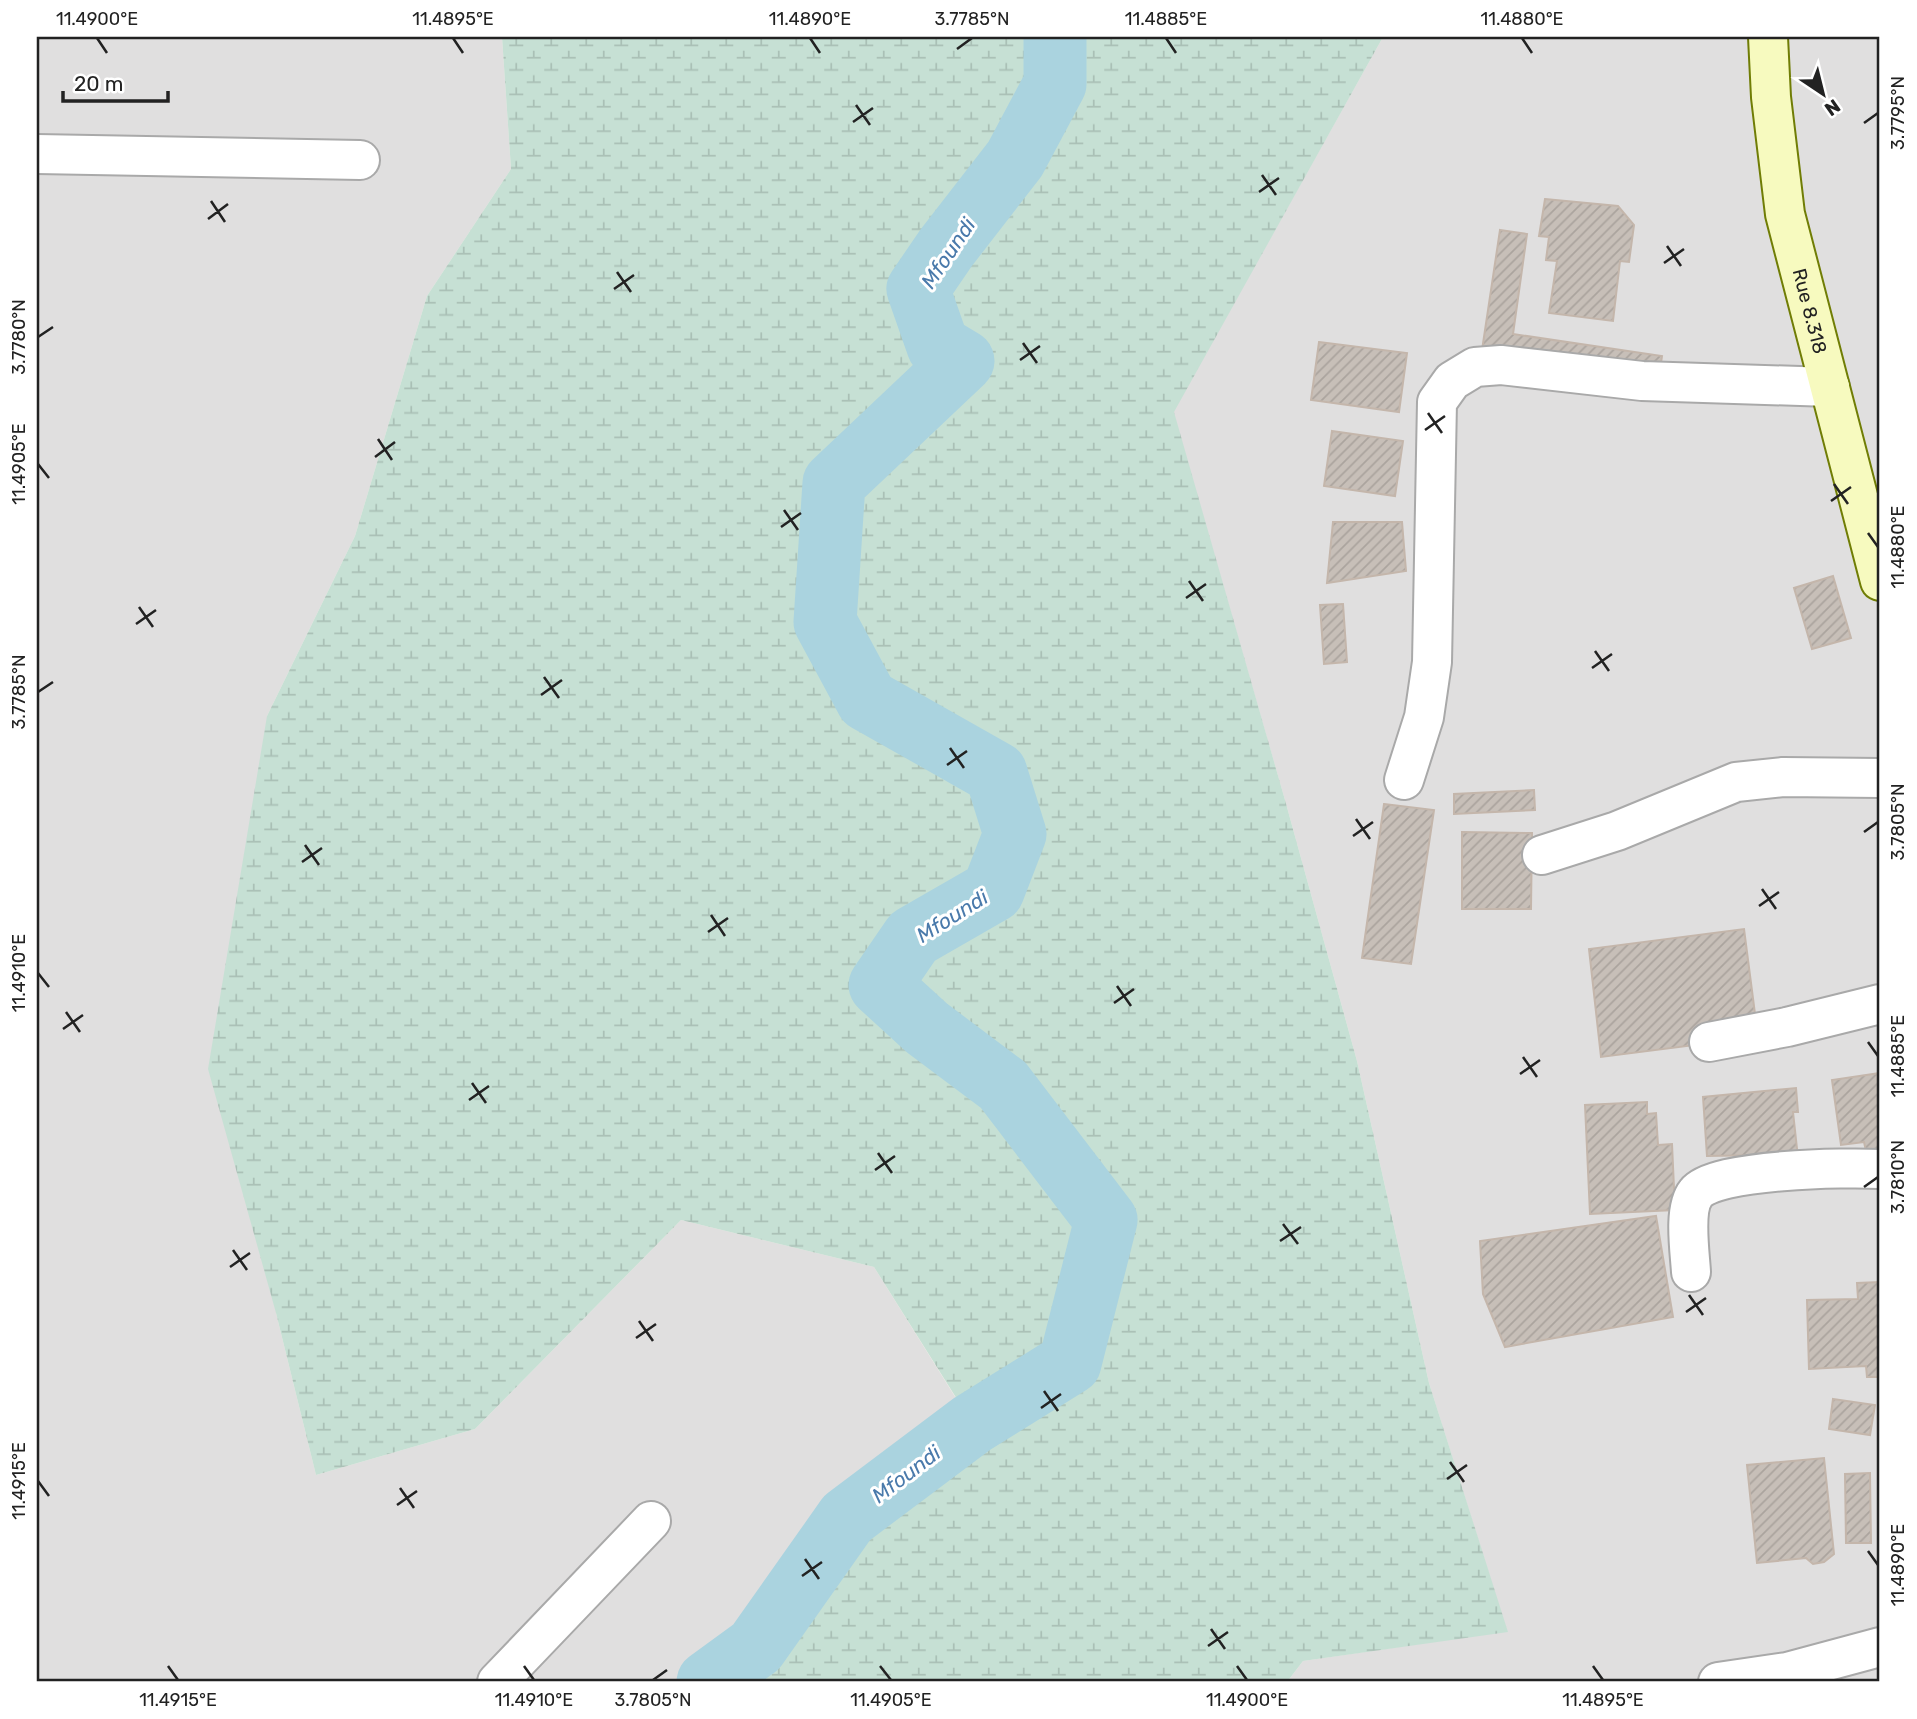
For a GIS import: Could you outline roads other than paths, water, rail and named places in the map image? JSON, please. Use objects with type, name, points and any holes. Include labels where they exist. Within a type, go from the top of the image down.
[{"type":"main road","name":"Rue 8.318","points":[[1768,37],[1770,97],[1785,214],[1880,581]]},
{"type":"street","points":[[37,154],[360,160]]},
{"type":"street","points":[[1404,780],[1424,717],[1432,662],[1437,402],[1452,381],[1475,367],[1501,365],[1642,381],[1830,387]]},
{"type":"street","points":[[1542,855],[1617,831],[1736,782],[1783,777],[1880,778]]},
{"type":"street","points":[[1709,1042],[1787,1027],[1880,1004]]},
{"type":"street","points":[[1691,1272],[1688,1221],[1694,1194],[1706,1184],[1748,1174],[1880,1169]]},
{"type":"street","points":[[497,1682],[651,1521]]},
{"type":"street","points":[[1718,1682],[1787,1672],[1880,1647]]},
{"type":"waterway","name":"Mfoundi","points":[[708,1682],[756,1647],[847,1518],[972,1424],[1070,1363],[1106,1220],[1003,1085],[927,1028],[880,985],[913,937],[993,891],[1015,834],[996,773],[867,700],[825,622],[834,483],[963,361],[938,346],[918,289],[1015,159],[1055,84],[1055,37]]}]
